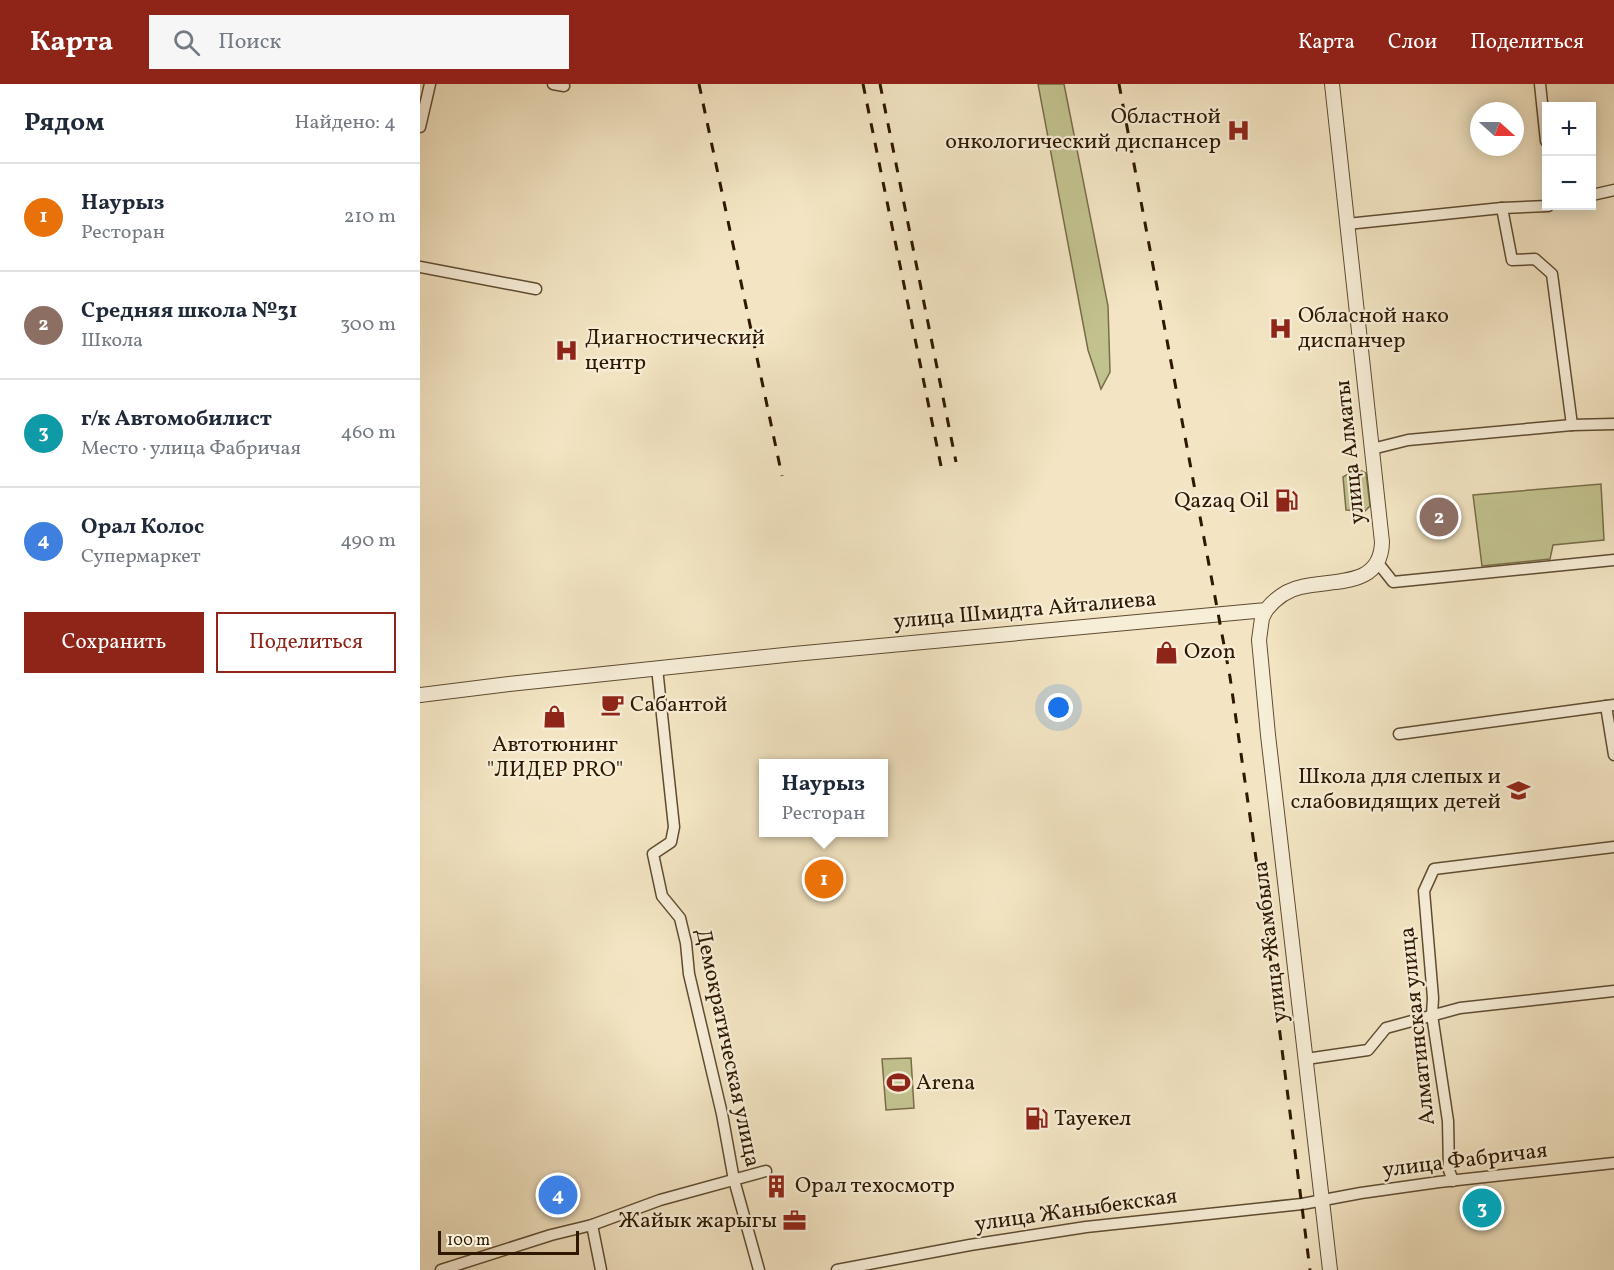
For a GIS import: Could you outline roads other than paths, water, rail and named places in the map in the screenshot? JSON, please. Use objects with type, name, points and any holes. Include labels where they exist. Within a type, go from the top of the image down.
[{"type":"street","points":[[420,127],[430,84]]},
{"type":"street","name":"улица Алматы","points":[[1332,84],[1382,542],[1382,554],[1378,563]]},
{"type":"street","points":[[1540,84],[1542,103]]},
{"type":"street","points":[[1596,194],[1614,190]]},
{"type":"street","points":[[1347,224],[1502,208],[1542,206]]},
{"type":"street","points":[[1502,208],[1512,260],[1535,259],[1552,274],[1572,425]]},
{"type":"street","points":[[420,267],[536,289]]},
{"type":"street","points":[[1372,449],[1408,440],[1572,425],[1614,424]]},
{"type":"street","points":[[1266,610],[1274,600],[1286,592],[1299,587],[1357,578],[1378,563],[1393,582],[1614,560]]},
{"type":"street","name":"улица Шмидта Айталиева","points":[[420,695],[904,643],[1266,610]]},
{"type":"street","name":"улица Жамбыла","points":[[1266,610],[1259,629],[1261,664],[1330,1270]]},
{"type":"street","name":"Демократическая улица","points":[[657,668],[674,827],[670,842],[653,854],[662,896],[680,918],[686,943],[689,974],[722,1114],[734,1180],[759,1270]]},
{"type":"street","points":[[1399,734],[1610,706],[1614,755]]},
{"type":"street","name":"Алматинская улица","points":[[1453,1180],[1449,1170],[1448,1121],[1432,1016],[1433,999],[1424,891],[1434,869],[1614,847]]},
{"type":"street","points":[[1306,1059],[1368,1050],[1386,1028],[1460,1008],[1614,991]]},
{"type":"street","name":"улица Фабричая","points":[[1322,1200],[1453,1180],[1614,1163]]},
{"type":"street","points":[[441,1270],[551,1235],[592,1225],[660,1200],[766,1171]]},
{"type":"street","name":"улица Жаныбекская","points":[[837,1270],[970,1245],[1077,1229],[1322,1200]]},
{"type":"street","points":[[592,1225],[602,1270]]},
{"type":"railway","points":[[699,84],[782,476]]},
{"type":"railway","points":[[863,84],[941,466]]},
{"type":"railway","points":[[880,84],[956,462]]},
{"type":"railway","points":[[1119,84],[1230,677],[1271,963],[1310,1270]]},
{"type":"place","name":"Областной онкологический диспансер","points":[[1239,130]]},
{"type":"place","name":"Обласной нако диспанчер","points":[[1280,329]]},
{"type":"place","name":"Диагностический центр","points":[[567,351]]},
{"type":"place","name":"Qazaq Oil","points":[[1287,501]]},
{"type":"place","name":"Средняя школа №31","points":[[1439,517]]},
{"type":"place","name":"Ozon","points":[[1166,652]]},
{"type":"place","name":"Сабантой","points":[[612,705]]},
{"type":"place","name":"Автотюнинг \"ЛИДЕР PRO\"","points":[[555,716]]},
{"type":"place","name":"Школа для слепых и слабовидящих детей","points":[[1519,790]]},
{"type":"place","name":"Наурыз","points":[[824,879]]},
{"type":"place","name":"Arena","points":[[898,1083]]},
{"type":"place","name":"Тауекел","points":[[1036,1119]]},
{"type":"place","name":"Орал техосмотр","points":[[777,1186]]},
{"type":"place","name":"Орал Колос","points":[[558,1195]]},
{"type":"place","name":"г/к Автомобилист","points":[[1482,1208]]},
{"type":"place","name":"Жайык жарыгы","points":[[795,1221]]}]
